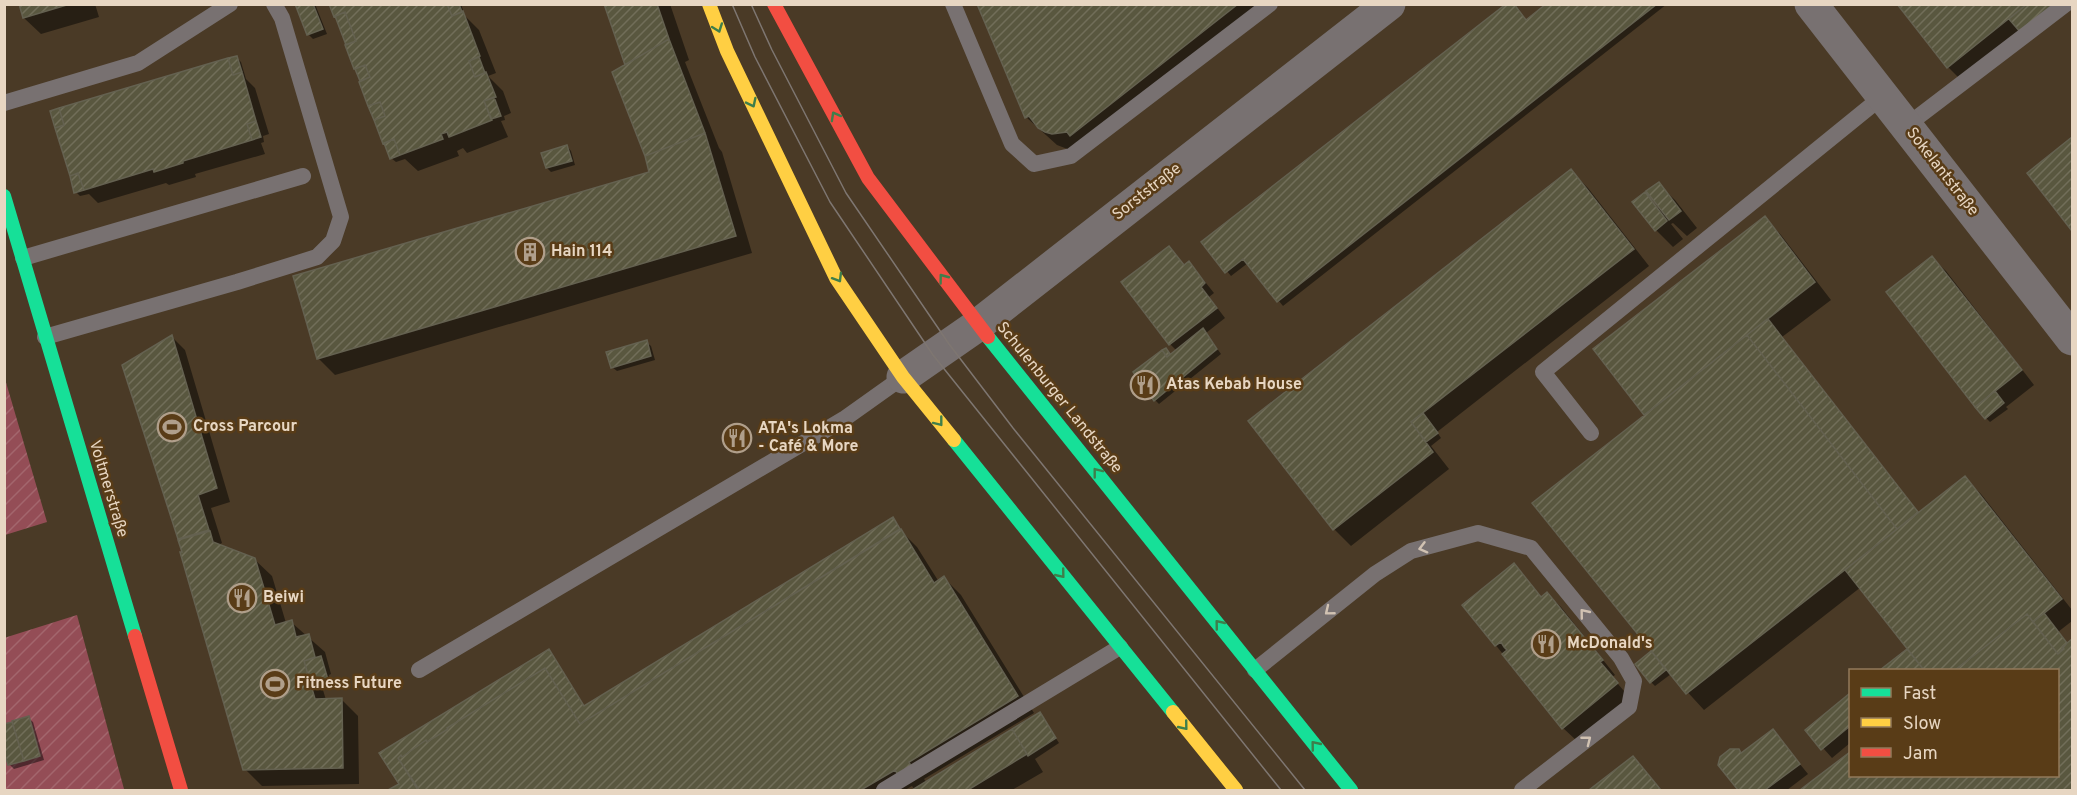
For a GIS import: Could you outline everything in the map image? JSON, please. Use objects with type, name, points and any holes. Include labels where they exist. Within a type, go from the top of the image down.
[{"type":"main road","points":[[710,4],[727,51],[837,278],[903,376],[1236,790]]},
{"type":"main road","name":"Schulenburger Landstraße","points":[[774,4],[868,178],[978,325],[1351,790]]},
{"type":"main road","name":"Voltmerstraße","points":[[4,196],[181,790]]},
{"type":"street","name":"Sorststraße","points":[[903,376],[978,325],[1389,4]]},
{"type":"street","name":"Sokelantstraße","points":[[1814,5],[2073,339]]},
{"type":"lane","points":[[4,103],[138,63],[230,4]]},
{"type":"lane","points":[[45,337],[317,257],[333,241],[341,217],[282,18],[274,4]]},
{"type":"lane","points":[[953,4],[1012,144],[1034,165],[1071,156],[1270,4]]},
{"type":"lane","points":[[1906,126],[2066,4]]},
{"type":"lane","points":[[1592,433],[1543,372],[1883,96]]},
{"type":"lane","points":[[22,258],[303,176]]},
{"type":"lane","points":[[419,670],[844,420],[903,376]]},
{"type":"lane","points":[[1255,670],[1375,574],[1410,551],[1478,533],[1531,548],[1621,658],[1634,681],[1629,707],[1522,790]]},
{"type":"lane","points":[[884,790],[1120,646]]},
{"type":"shaded area","points":[[5,379],[47,522],[4,535]]},
{"type":"shaded area","points":[[77,615],[124,789],[5,790],[4,638]]},
{"type":"building","points":[[19,4],[70,4],[23,18]]},
{"type":"building","points":[[295,4],[313,4],[323,29],[307,35]]},
{"type":"building","points":[[329,4],[447,4],[452,16],[463,11],[480,56],[469,61],[475,77],[486,72],[496,97],[484,101],[492,120],[449,137],[447,132],[441,134],[443,139],[400,155],[394,139],[383,144],[374,120],[385,116],[380,102],[368,106],[359,82],[370,77],[365,65],[354,69],[345,45],[356,41],[345,12],[334,17]]},
{"type":"building","points":[[447,4],[459,4],[462,12],[452,16]]},
{"type":"building","points":[[604,4],[657,4],[669,39],[625,65]]},
{"type":"building","points":[[977,4],[1238,4],[1070,136],[1067,132],[1052,134],[1045,132],[1038,128],[1029,116],[1025,118]]},
{"type":"building","points":[[1506,4],[1514,4],[1526,20],[1546,4],[1657,4],[1277,302],[1243,259],[1225,273],[1201,242]]},
{"type":"building","points":[[1897,4],[2027,4],[1947,68]]},
{"type":"building","points":[[2027,4],[2055,4],[2021,33],[2009,19]]},
{"type":"building","points":[[345,12],[356,41],[346,45],[335,16]]},
{"type":"building","points":[[669,39],[705,133],[645,156],[612,72]]},
{"type":"building","points":[[237,56],[242,72],[233,75],[228,58]]},
{"type":"building","points":[[479,57],[485,73],[475,77],[469,61]]},
{"type":"building","points":[[228,58],[233,75],[242,72],[256,121],[247,124],[252,140],[154,172],[153,169],[84,190],[78,173],[70,176],[55,128],[64,125],[59,108]]},
{"type":"building","points":[[365,65],[370,77],[360,81],[355,69]]},
{"type":"building","points":[[494,97],[501,116],[491,119],[484,101]]},
{"type":"building","points":[[380,102],[385,116],[374,120],[368,106]]},
{"type":"building","points":[[59,108],[64,125],[55,128],[50,111]]},
{"type":"building","points":[[256,121],[261,137],[252,140],[247,124]]},
{"type":"building","name":"Hain 114","points":[[705,133],[736,236],[317,359],[293,276],[649,172],[645,156]]},
{"type":"building","points":[[2072,137],[2072,231],[2027,173]]},
{"type":"building","points":[[394,139],[400,155],[390,159],[384,143]]},
{"type":"building","points":[[567,145],[572,161],[546,168],[541,153]]},
{"type":"building","points":[[1571,169],[1634,249],[1411,422],[1433,452],[1333,530],[1248,421]]},
{"type":"building","points":[[78,173],[84,190],[74,193],[70,176]]},
{"type":"building","points":[[1659,182],[1681,211],[1669,220],[1646,191]]},
{"type":"building","points":[[1645,192],[1667,221],[1655,231],[1632,202]]},
{"type":"building","points":[[1765,216],[1815,282],[1644,415],[1593,349]]},
{"type":"building","points":[[1169,246],[1184,265],[1189,261],[1205,283],[1201,287],[1217,308],[1169,345],[1121,282]]},
{"type":"building","points":[[1932,256],[2022,370],[1975,407],[1886,292]]},
{"type":"building","points":[[1768,319],[1918,512],[1897,529],[1747,335]]},
{"type":"building","points":[[1203,328],[1217,349],[1154,401],[1133,372],[1162,350],[1167,357]]},
{"type":"building","points":[[172,335],[217,488],[198,495],[209,530],[178,539],[122,365]]},
{"type":"building","points":[[1747,335],[1897,529],[1686,694],[1532,503]]},
{"type":"building","points":[[647,340],[651,356],[611,368],[606,352]]},
{"type":"building","points":[[1166,348],[1170,354],[1167,357],[1162,350]]},
{"type":"building","points":[[1995,391],[2004,403],[1985,419],[1975,407]]},
{"type":"building","points":[[1423,413],[1438,433],[1426,442],[1411,422]]},
{"type":"building","points":[[1965,476],[2062,599],[2033,622],[2027,614],[1956,669],[1923,669],[1845,570]]},
{"type":"building","points":[[893,517],[900,529],[580,724],[545,668],[427,742],[426,740],[402,757],[401,755],[398,758],[418,790],[388,790],[399,784],[379,753],[549,649],[584,706]]},
{"type":"building","points":[[901,529],[934,583],[944,576],[1018,696],[909,762],[912,768],[899,776],[895,770],[861,790],[416,790],[418,788],[398,758],[545,668],[580,724]]},
{"type":"building","points":[[210,531],[213,542],[255,558],[275,625],[292,620],[296,637],[309,634],[315,657],[304,661],[315,699],[342,698],[343,768],[243,770],[178,540]]},
{"type":"building","name":"McDonald's","points":[[1514,563],[1541,597],[1547,592],[1603,660],[1600,662],[1618,683],[1562,729],[1502,654],[1507,650],[1501,642],[1495,646],[1462,605]]},
{"type":"building","points":[[2044,613],[2067,643],[2058,654],[2033,622]]},
{"type":"building","points":[[2027,614],[2058,654],[2064,649],[2062,647],[2072,639],[2072,790],[1800,790],[1849,753],[1849,777],[2059,777],[2059,669],[1956,669]]},
{"type":"building","points":[[1907,649],[1923,669],[1881,669]]},
{"type":"building","points":[[1651,651],[1666,670],[1650,683],[1635,664]]},
{"type":"building","points":[[321,656],[329,683],[312,688],[304,661]]},
{"type":"building","points":[[1849,694],[1849,727],[1821,750],[1805,730]]},
{"type":"building","points":[[1040,712],[1056,738],[1028,756],[1012,729]]},
{"type":"building","points":[[29,716],[40,756],[24,761],[12,721]]},
{"type":"building","points":[[12,722],[24,761],[8,765],[4,752],[4,724]]},
{"type":"building","points":[[1012,729],[1027,754],[968,790],[912,790]]},
{"type":"building","points":[[1773,729],[1800,764],[1765,790],[1738,790],[1718,765],[1720,757],[1730,749],[1739,749],[1741,753]]},
{"type":"building","points":[[1633,756],[1661,790],[1589,790]]},
{"type":"tram line","points":[[732,4],[755,57],[830,202],[933,355],[1281,790]]},
{"type":"tram line","points":[[751,4],[772,50],[846,193],[949,344],[1013,428],[1305,790]]},
{"type":"traffic: fast","points":[[4,196],[135,636]]},
{"type":"traffic: fast","points":[[988,337],[1351,790]]},
{"type":"traffic: fast","points":[[954,440],[1173,712]]},
{"type":"traffic: slow","points":[[709,4],[727,51],[836,278],[903,377],[954,440]]},
{"type":"traffic: slow","points":[[1173,712],[1236,790]]},
{"type":"traffic: jam","points":[[774,4],[868,178],[988,337]]},
{"type":"traffic: jam","points":[[135,636],[181,790]]},
{"type":"place","name":"Hain 114","points":[[530,252]]},
{"type":"place","name":"Atas Kebab House","points":[[1145,385]]},
{"type":"place","name":"Cross Parcour","points":[[172,427]]},
{"type":"place","name":"ATA's Lokma - Café & More","points":[[737,438]]},
{"type":"place","name":"Beiwi","points":[[242,598]]},
{"type":"place","name":"McDonald's","points":[[1546,644]]},
{"type":"place","name":"Fitness Future","points":[[275,684]]}]
